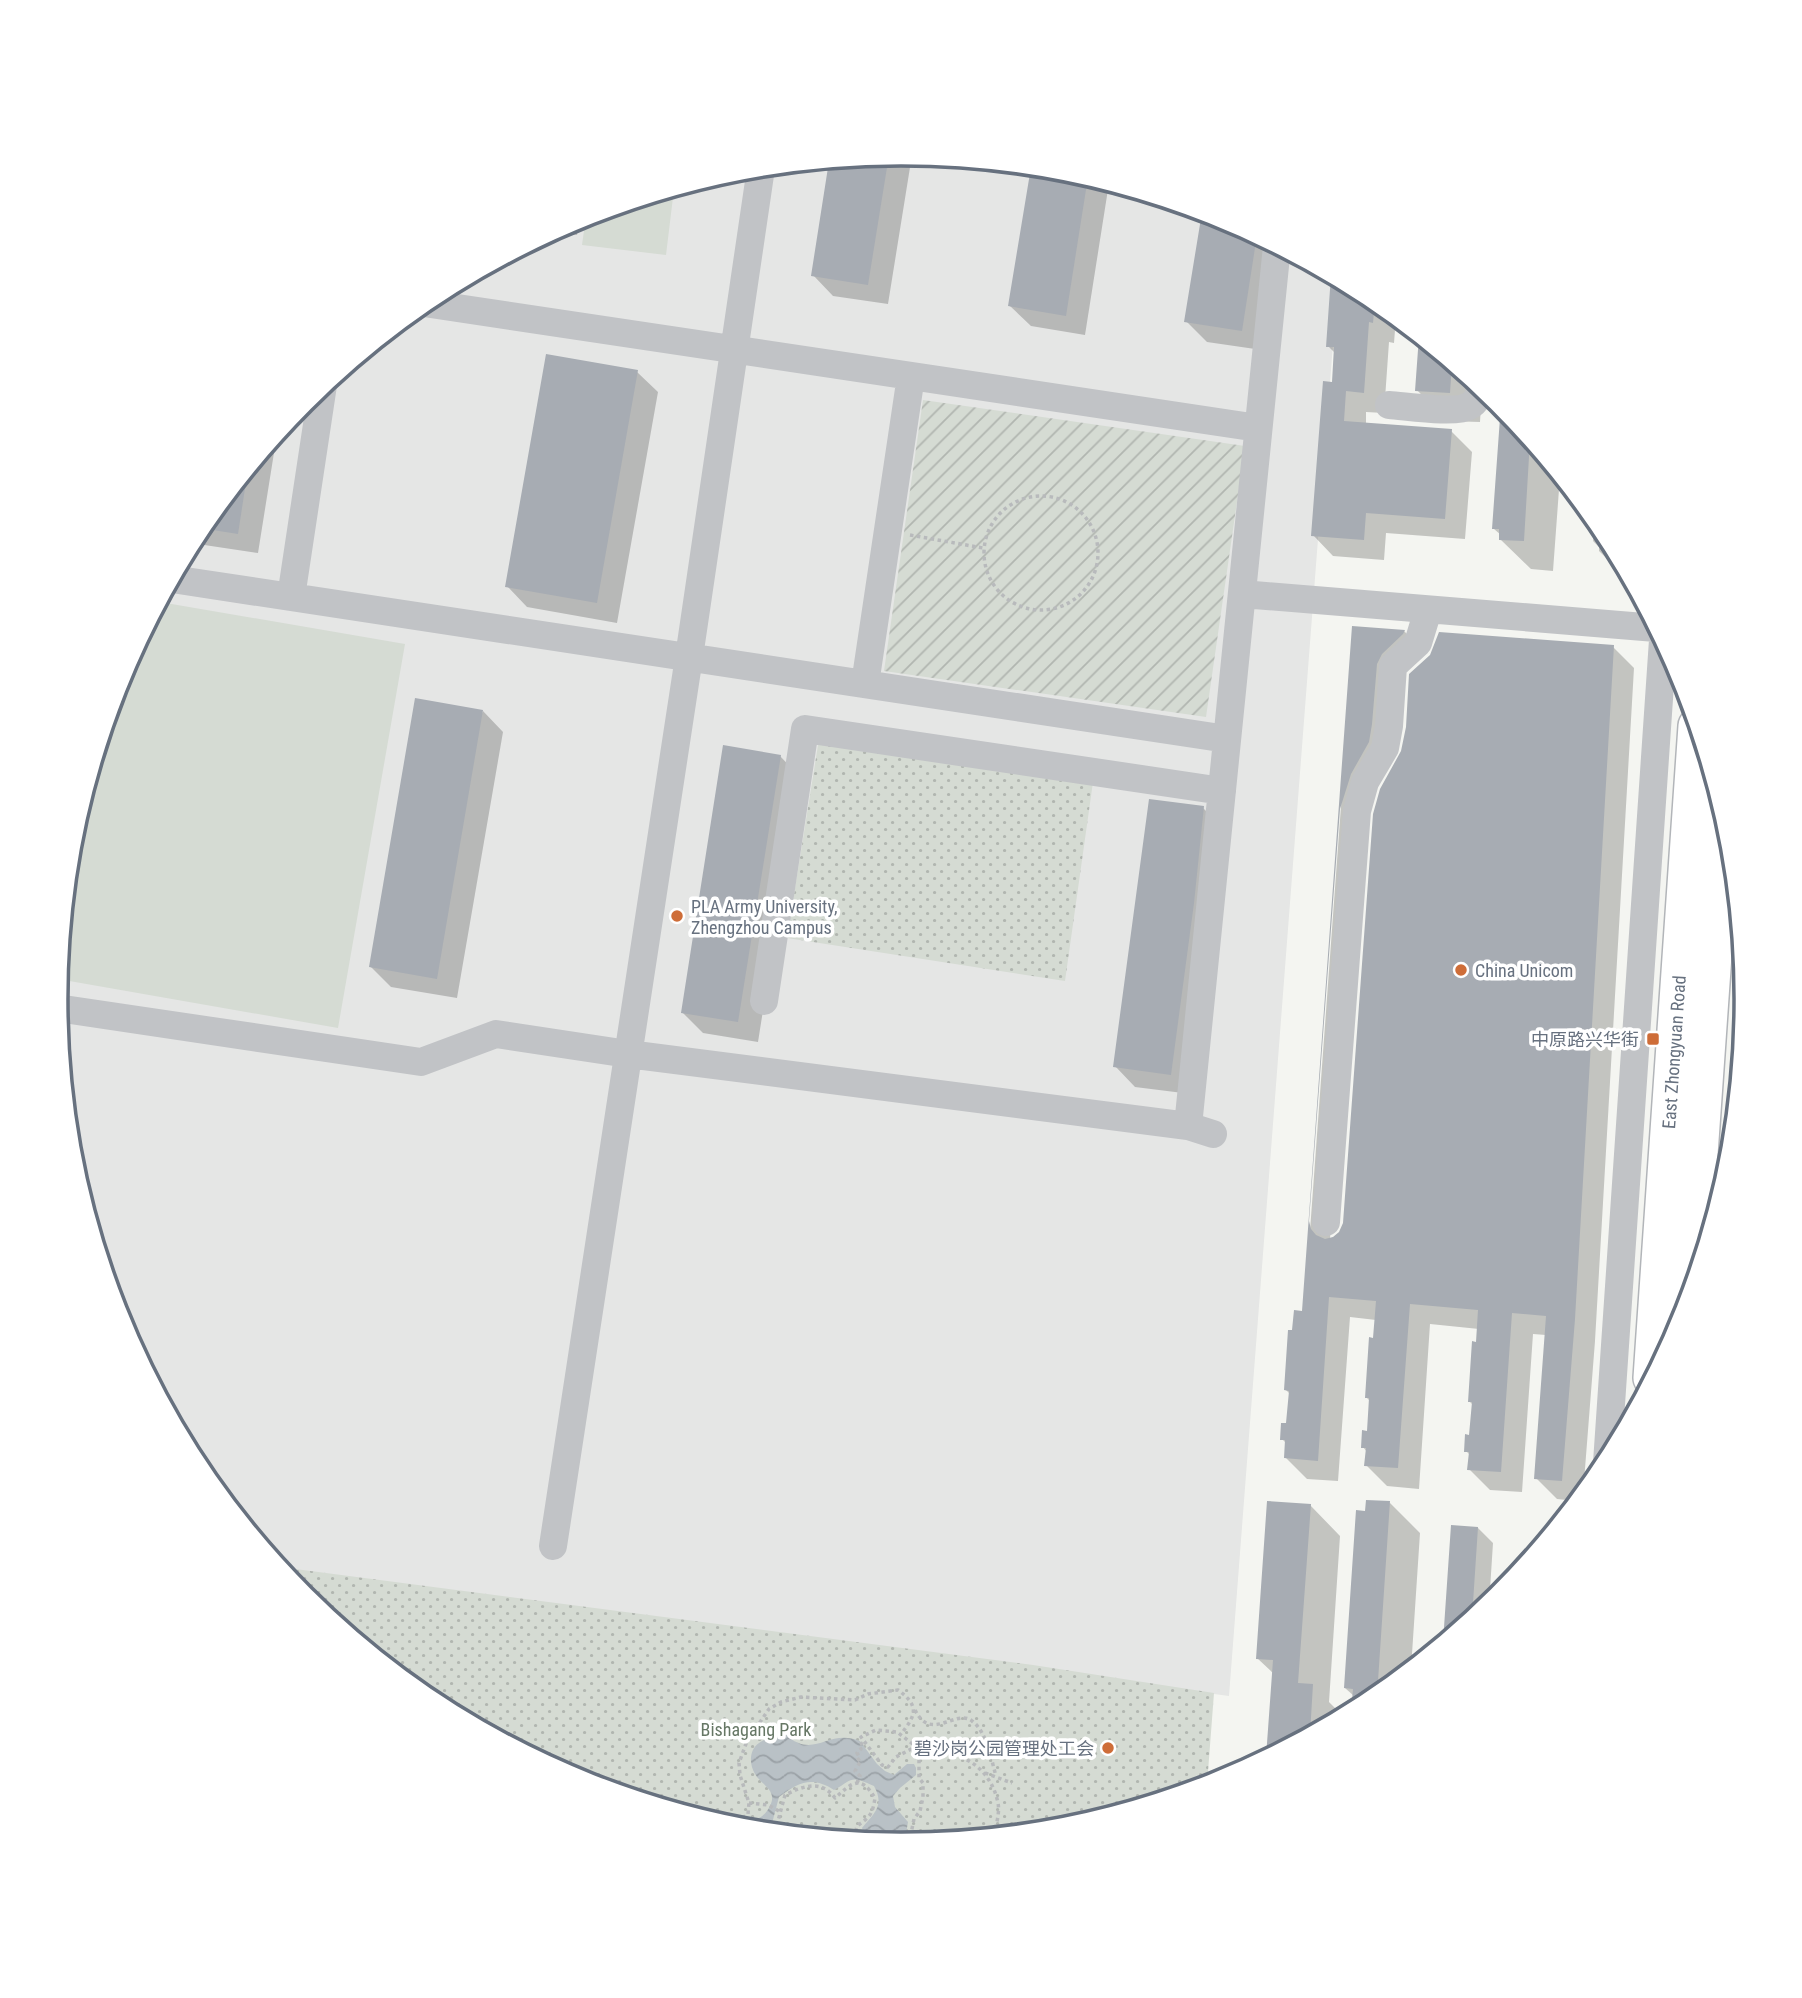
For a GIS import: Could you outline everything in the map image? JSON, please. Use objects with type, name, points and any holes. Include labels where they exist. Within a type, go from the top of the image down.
[{"type":"main road","name":"East Zhongyuan Road","points":[[1654,1354],[1695,750]]},
{"type":"main road","name":"East Zhongyuan Road","points":[[1691,1262],[1720,851]]},
{"type":"street","points":[[553,1546],[759,179]]},
{"type":"street","points":[[68,1010],[421,1062],[496,1034],[1201,1130],[1222,790],[1276,256]]},
{"type":"street","points":[[450,300],[735,349],[1258,428]]},
{"type":"street","points":[[865,684],[911,376]]},
{"type":"street","points":[[1389,405],[1456,410],[1468,407],[1477,398]]},
{"type":"street","points":[[291,597],[320,402]]},
{"type":"street","points":[[182,580],[1227,739]]},
{"type":"street","points":[[1242,594],[1646,627]]},
{"type":"street","points":[[1326,1222],[1357,811],[1365,782],[1385,748],[1394,666],[1418,643],[1428,610]]},
{"type":"street","points":[[1609,1436],[1661,659]]},
{"type":"street","points":[[764,1001],[805,729],[1222,790]]},
{"type":"path","points":[[1049,495],[1067,501],[1083,513],[1093,529],[1098,548],[1097,567],[1089,585],[1076,599],[1058,608],[1039,611],[1020,607],[1004,598],[992,584],[984,567],[983,548],[988,530],[998,514],[1021,499],[1049,495]]},
{"type":"path","points":[[888,531],[983,548]]},
{"type":"path","points":[[744,1817],[748,1814],[749,1803],[738,1763],[747,1741],[769,1709],[781,1702],[801,1697],[855,1700],[868,1694],[898,1690],[912,1702],[919,1718],[925,1722],[937,1724],[964,1717],[972,1721],[984,1736],[996,1776]]},
{"type":"path","points":[[901,1734],[912,1719],[914,1708]]},
{"type":"path","points":[[912,1832],[923,1797],[923,1783],[919,1778],[919,1754],[915,1747],[897,1732],[876,1730],[861,1737],[883,1765],[888,1767],[895,1757],[915,1747]]},
{"type":"path","points":[[857,1783],[860,1776],[855,1771],[859,1764],[856,1762],[860,1758],[857,1753],[861,1748],[859,1745],[864,1742]]},
{"type":"path","points":[[919,1754],[947,1752],[963,1756],[985,1773],[1012,1783]]},
{"type":"path","points":[[985,1773],[998,1803],[995,1826]]},
{"type":"path","points":[[776,1822],[778,1810],[785,1795],[801,1787],[819,1786],[829,1790],[835,1798],[845,1787],[857,1783],[866,1786],[875,1798],[870,1814],[857,1825],[856,1830]]},
{"type":"path","points":[[749,1803],[768,1805],[778,1810]]},
{"type":"shaded area","name":"PLA Army University, Zhengzhou Campus","points":[[847,168],[955,168],[1010,173],[1063,182],[1169,210],[1269,252],[1337,290],[1229,1696],[296,1571],[240,1506],[209,1462],[154,1367],[112,1267],[97,1215],[75,1108],[70,1053],[68,999],[75,890],[84,837],[112,731],[154,631],[180,583],[240,492],[275,450],[312,410],[394,338],[438,307],[533,252],[633,210],[739,182],[792,173]]},
{"type":"green space","points":[[673,199],[666,255],[582,245],[584,229],[633,210]]},
{"type":"green space","points":[[923,400],[1245,446],[1206,717],[884,671]]},
{"type":"green space","points":[[169,604],[405,644],[338,1028],[69,981],[75,890],[97,783],[112,731],[132,680]]},
{"type":"green space","points":[[819,739],[1093,782],[1065,981],[787,938]]},
{"type":"green space","name":"Bishagang Park","points":[[294,1569],[1033,1665],[1214,1693],[1208,1773],[1169,1788],[1063,1816],[1010,1825],[901,1832],[792,1825],[739,1816],[633,1788],[533,1746],[438,1691],[394,1660],[352,1625]]},
{"type":"water","points":[[785,1734],[795,1742],[813,1745],[848,1738],[860,1741],[877,1764],[894,1775],[907,1764],[914,1764],[916,1775],[893,1796],[895,1807],[908,1822],[906,1832],[863,1831],[862,1828],[877,1809],[878,1799],[874,1786],[860,1780],[849,1781],[834,1790],[812,1782],[799,1785],[779,1797],[772,1822],[758,1819],[764,1814],[772,1799],[769,1790],[758,1779],[751,1762],[753,1749],[764,1740]]},
{"type":"building","points":[[887,167],[868,285],[811,276],[828,170]]},
{"type":"building","points":[[1029,176],[1086,188],[1066,316],[1008,306]]},
{"type":"building","points":[[1200,222],[1255,246],[1242,331],[1184,322]]},
{"type":"building","points":[[1330,286],[1374,314],[1373,323],[1369,322],[1364,393],[1346,391],[1344,421],[1452,429],[1445,519],[1366,513],[1364,540],[1311,536],[1323,381],[1332,382],[1334,347],[1326,347]]},
{"type":"building","points":[[1418,347],[1451,374],[1450,393],[1415,391]]},
{"type":"building","points":[[546,354],[638,370],[597,603],[505,587]]},
{"type":"building","points":[[1500,421],[1529,453],[1524,541],[1499,540],[1499,529],[1492,529]]},
{"type":"building","points":[[245,485],[238,534],[213,530]]},
{"type":"building","name":"China Unicom","points":[[1352,626],[1405,630],[1382,654],[1377,664],[1369,742],[1351,774],[1340,809],[1309,1221],[1316,1235],[1325,1239],[1339,1232],[1343,1223],[1373,814],[1380,789],[1401,751],[1406,727],[1409,674],[1430,655],[1439,632],[1614,645],[1575,1319],[1562,1481],[1534,1479],[1546,1316],[1512,1313],[1501,1472],[1467,1470],[1469,1452],[1464,1452],[1465,1434],[1469,1435],[1472,1341],[1476,1342],[1478,1310],[1410,1304],[1398,1468],[1364,1466],[1366,1448],[1361,1448],[1362,1430],[1367,1431],[1369,1398],[1365,1398],[1369,1337],[1373,1338],[1376,1301],[1329,1297],[1318,1461],[1284,1458],[1285,1440],[1280,1440],[1281,1423],[1286,1423],[1289,1391],[1284,1390],[1288,1330],[1292,1330],[1294,1310],[1302,1311]]},
{"type":"building","points":[[415,698],[483,710],[437,979],[369,967]]},
{"type":"building","points":[[723,745],[781,755],[738,1022],[681,1013]]},
{"type":"building","points":[[1149,799],[1204,806],[1171,1075],[1113,1067]]},
{"type":"building","points":[[1366,1500],[1390,1501],[1378,1681],[1352,1698],[1353,1689],[1344,1688],[1356,1510],[1365,1511]]},
{"type":"building","points":[[1267,1501],[1311,1504],[1298,1683],[1313,1684],[1311,1723],[1267,1747],[1273,1660],[1256,1659]]},
{"type":"building","points":[[1451,1525],[1478,1527],[1473,1604],[1444,1630]]},
{"type":"place","name":"PLA Army University, Zhengzhou Campus","points":[[677,916]]},
{"type":"place","name":"China Unicom","points":[[1461,970]]},
{"type":"place","name":"中原路兴华街","points":[[1653,1039]]},
{"type":"place","name":"碧沙岗公园管理处工会","points":[[1108,1748]]}]
